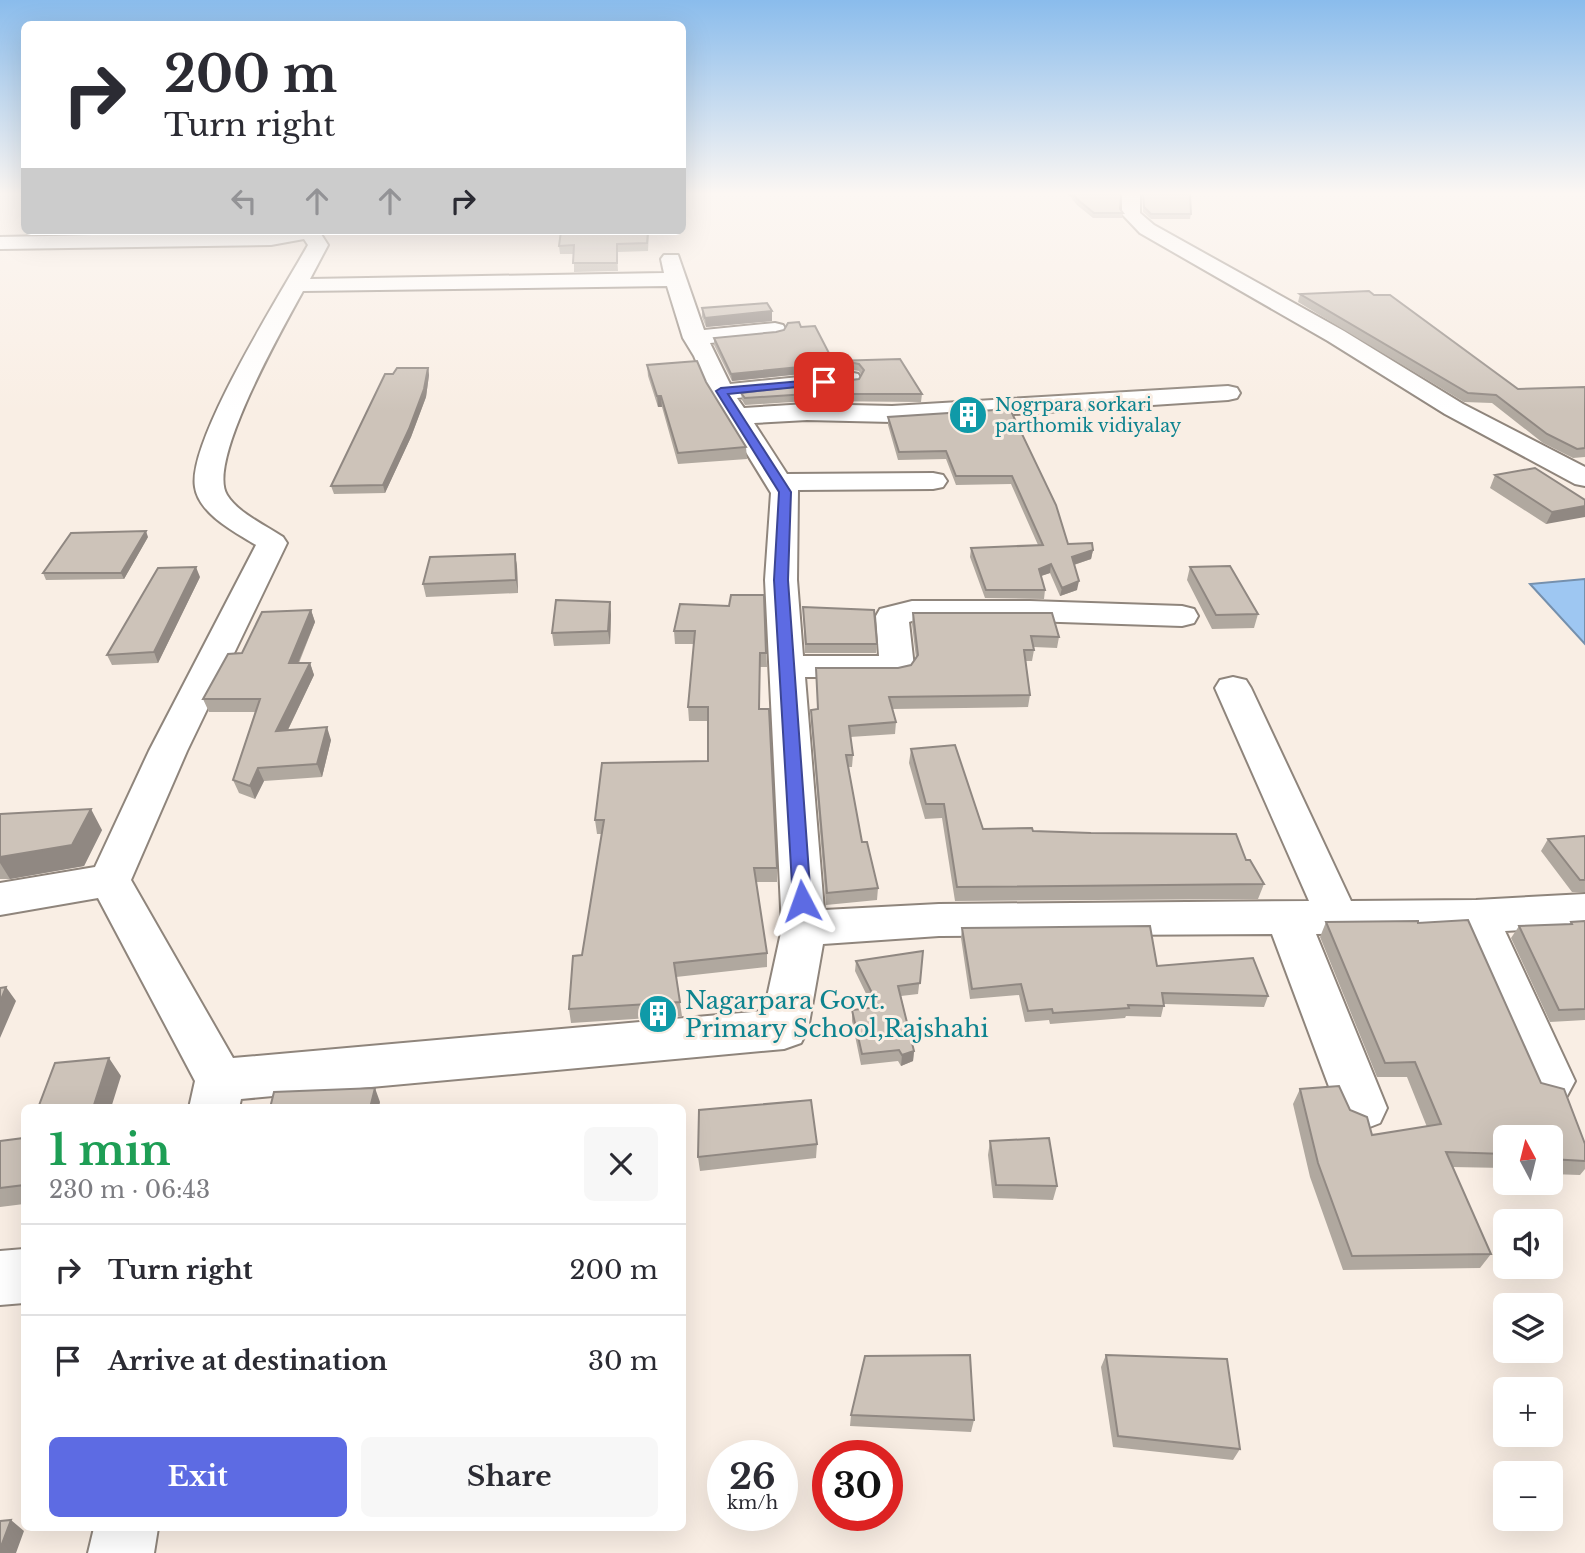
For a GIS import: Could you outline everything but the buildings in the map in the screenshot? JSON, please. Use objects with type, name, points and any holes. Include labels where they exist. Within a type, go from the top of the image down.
[{"type":"street","points":[[110,880],[168,751],[272,543],[218,504],[209,486],[211,458],[236,396],[307,266]]},
{"type":"street","points":[[1209,266],[1336,337],[1454,409],[1585,478]]},
{"type":"street","points":[[110,880],[217,1094],[784,1029],[804,928],[781,580],[785,492],[729,404],[695,338],[673,269],[549,284],[297,285]]},
{"type":"street","points":[[695,338],[775,330]]},
{"type":"street","points":[[729,404],[849,379]]},
{"type":"street","points":[[729,404],[807,412],[892,414],[1228,393]]},
{"type":"street","points":[[780,482],[933,481]]},
{"type":"street","points":[[785,666],[898,667],[892,616],[912,611],[1030,611],[1182,616]]},
{"type":"street","points":[[1233,688],[1338,918]]},
{"type":"street","points":[[0,899],[110,880]]},
{"type":"street","points":[[804,928],[939,920],[1288,919],[1476,916],[1585,910]]},
{"type":"street","points":[[1476,916],[1550,1080]]},
{"type":"street","points":[[1288,919],[1362,1108]]},
{"type":"street","points":[[0,1278],[21,1276]]},
{"type":"street","points":[[121,1553],[125,1531]]},
{"type":"water","points":[[1585,579],[1585,644],[1530,584]]},
{"type":"place","name":"Nogrpara sorkari parthomik vidiyalay","points":[[968,415]]},
{"type":"place","name":"Nagarpara Govt. Primary School,Rajshahi","points":[[658,1014]]},
{"type":"route","points":[[802,901],[781,580],[785,492],[721,391],[824,382]]}]
